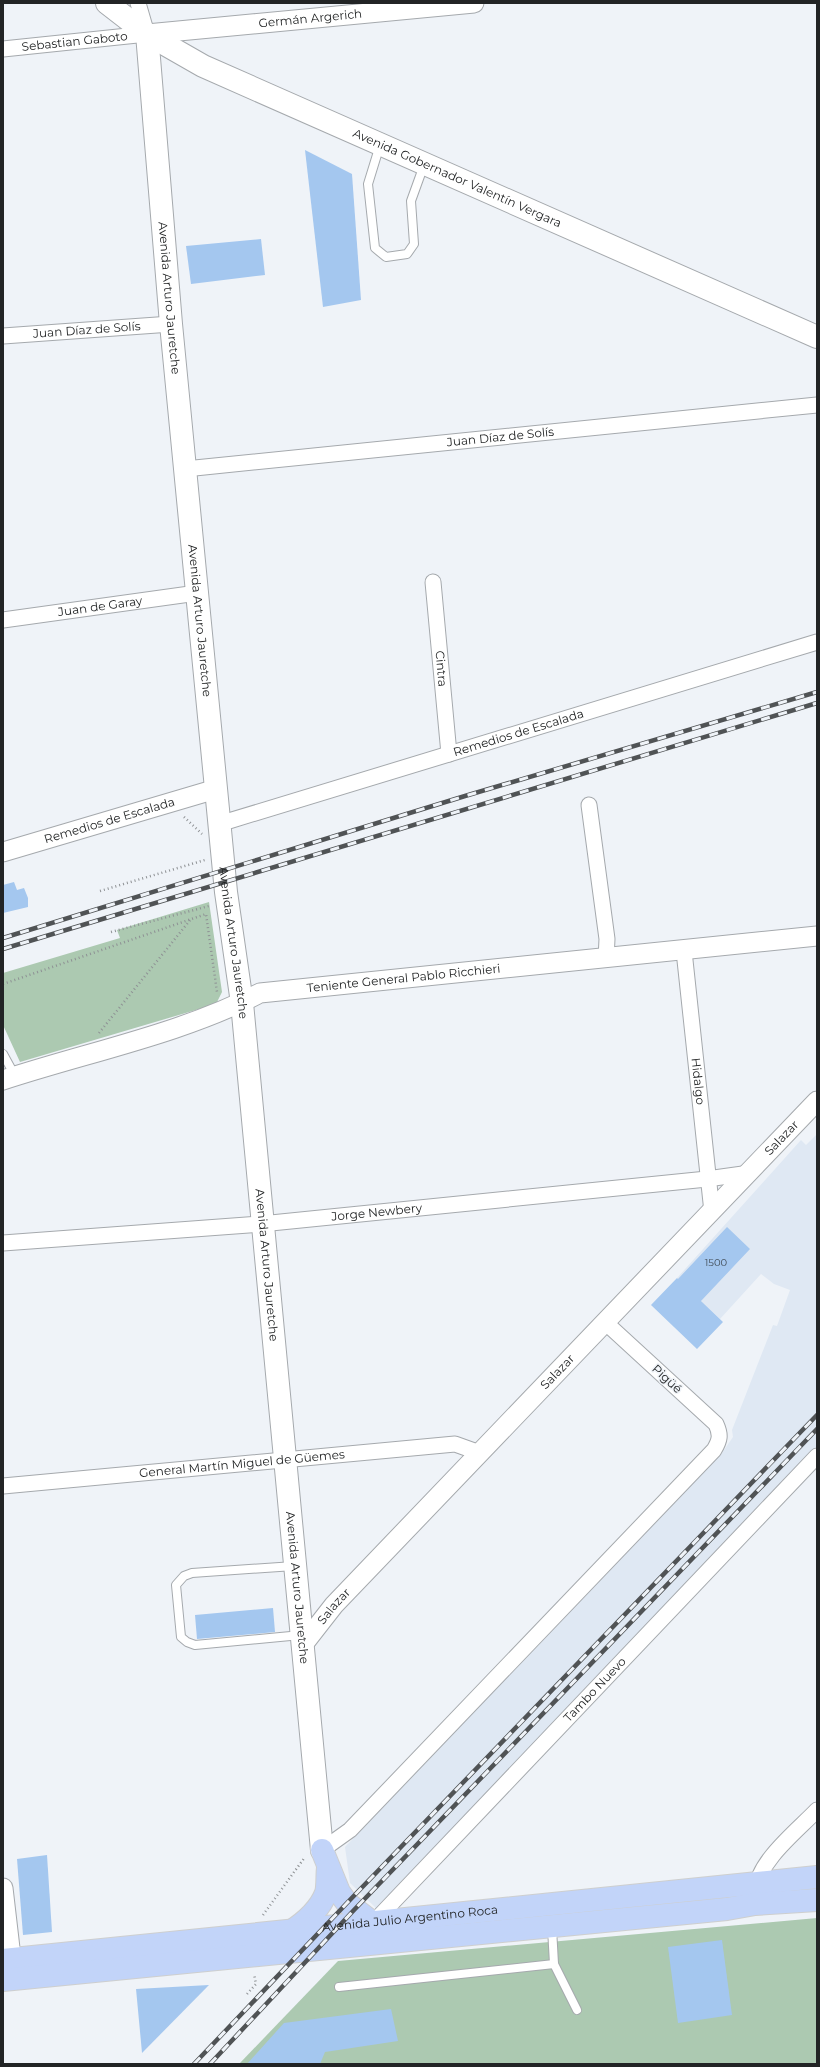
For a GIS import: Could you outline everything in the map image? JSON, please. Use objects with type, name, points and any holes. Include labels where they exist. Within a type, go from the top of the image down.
[{"type":"main road","name":"Avenida Gobernador Valentín Vergara","points":[[107,3],[147,34],[203,66],[817,337]]},
{"type":"main road","name":"Avenida Arturo Jauretche","points":[[147,34],[170,324],[222,854],[241,998],[301,1641],[319,1857]]},
{"type":"main road","points":[[319,1857],[347,1903],[373,1922]]},
{"type":"main road","points":[[296,1929],[314,1911],[326,1892],[319,1857]]},
{"type":"main road","points":[[249,1945],[289,1918],[308,1898],[317,1879],[319,1857]]},
{"type":"main road","name":"Avenida Julio Argentino Roca","points":[[8,1969],[249,1945],[317,1950],[756,1883],[817,1877]]},
{"type":"main road","name":"Avenida Julio Argentino Roca","points":[[249,1945],[296,1929],[323,1928],[373,1922],[720,1910],[755,1904],[817,1900]]},
{"type":"street","points":[[138,3],[147,34]]},
{"type":"street","name":"Germán Argerich","points":[[147,34],[416,6],[474,3]]},
{"type":"street","name":"Sebastian Gaboto","points":[[3,49],[147,34]]},
{"type":"street","name":"Juan Díaz de Solís","points":[[3,336],[170,324]]},
{"type":"street","name":"Juan Díaz de Solís","points":[[184,468],[817,405]]},
{"type":"street","name":"Cintra","points":[[433,582],[449,754]]},
{"type":"street","name":"Juan de Garay","points":[[3,620],[197,593]]},
{"type":"street","name":"Remedios de Escalada","points":[[220,824],[817,642]]},
{"type":"street","name":"Remedios de Escalada","points":[[3,852],[216,789]]},
{"type":"street","points":[[589,805],[607,939],[606,959]]},
{"type":"street","name":"Teniente General Pablo Ricchieri","points":[[9,1078],[184,1025],[241,998],[260,993],[606,959],[817,936]]},
{"type":"street","name":"Hidalgo","points":[[684,951],[707,1179],[712,1212]]},
{"type":"street","name":"Salazar","points":[[301,1641],[750,1173],[817,1101]]},
{"type":"street","name":"Jorge Newbery","points":[[3,1243],[261,1224],[707,1179],[750,1173]]},
{"type":"street","name":"Pigüé","points":[[319,1857],[350,1830],[714,1450],[720,1438],[716,1424],[606,1323]]},
{"type":"street","name":"General Martín Miguel de Güemes","points":[[3,1486],[456,1444],[480,1453]]},
{"type":"street","name":"Tambo Nuevo","points":[[373,1922],[817,1456]]},
{"type":"street","points":[[755,1904],[756,1883],[767,1862],[817,1810]]},
{"type":"street","points":[[3,1888],[8,1969]]},
{"type":"lane","points":[[380,145],[368,184],[375,248],[386,256],[407,254],[414,244],[411,201],[424,164]]},
{"type":"lane","points":[[3,1054],[9,1078]]},
{"type":"lane","points":[[294,1566],[192,1573],[184,1576],[176,1585],[181,1637],[187,1642],[195,1645],[301,1641]]},
{"type":"lane","points":[[550,1915],[554,1964],[577,2010]]},
{"type":"lane","points":[[339,1987],[554,1964]]},
{"type":"path","points":[[100,891],[222,854]]},
{"type":"path","points":[[111,932],[227,900]]},
{"type":"path","points":[[3,984],[206,914],[218,992],[241,998]]},
{"type":"path","points":[[81,1056],[192,919]]},
{"type":"path","points":[[249,1945],[319,1857]]},
{"type":"shaded area","points":[[817,1134],[817,1446],[607,1665],[377,1909],[350,1883],[345,1847],[722,1453],[733,1437],[732,1430],[773,1325],[777,1326],[790,1290],[774,1284],[761,1274],[720,1319],[677,1278],[801,1140],[806,1145]]},
{"type":"green space","points":[[209,902],[222,992],[216,1004],[20,1062],[3,1025],[3,973],[120,938],[117,930]]},
{"type":"green space","points":[[817,1918],[817,2064],[239,2064],[338,1961]]},
{"type":"building","points":[[305,150],[352,174],[361,300],[323,307]]},
{"type":"building","points":[[261,239],[265,275],[191,284],[186,246]]},
{"type":"building","points":[[14,882],[17,890],[24,888],[28,898],[28,907],[3,913],[3,885]]},
{"type":"building","points":[[727,1227],[750,1249],[701,1301],[723,1322],[697,1349],[651,1305]]},
{"type":"building","points":[[273,1608],[275,1632],[197,1639],[195,1615]]},
{"type":"building","points":[[47,1855],[52,1932],[23,1935],[17,1859]]},
{"type":"building","points":[[722,1940],[732,2015],[678,2023],[668,1947]]},
{"type":"building","points":[[209,1985],[142,2053],[136,1989]]},
{"type":"building","points":[[391,2009],[398,2041],[325,2052],[320,2064],[247,2064],[284,2023]]},
{"type":"railway","points":[[3,938],[465,796],[817,692]]},
{"type":"railway","points":[[3,949],[817,703]]},
{"type":"railway","points":[[194,2064],[817,1415]]},
{"type":"railway","points":[[210,2064],[354,1910],[817,1429]]}]
